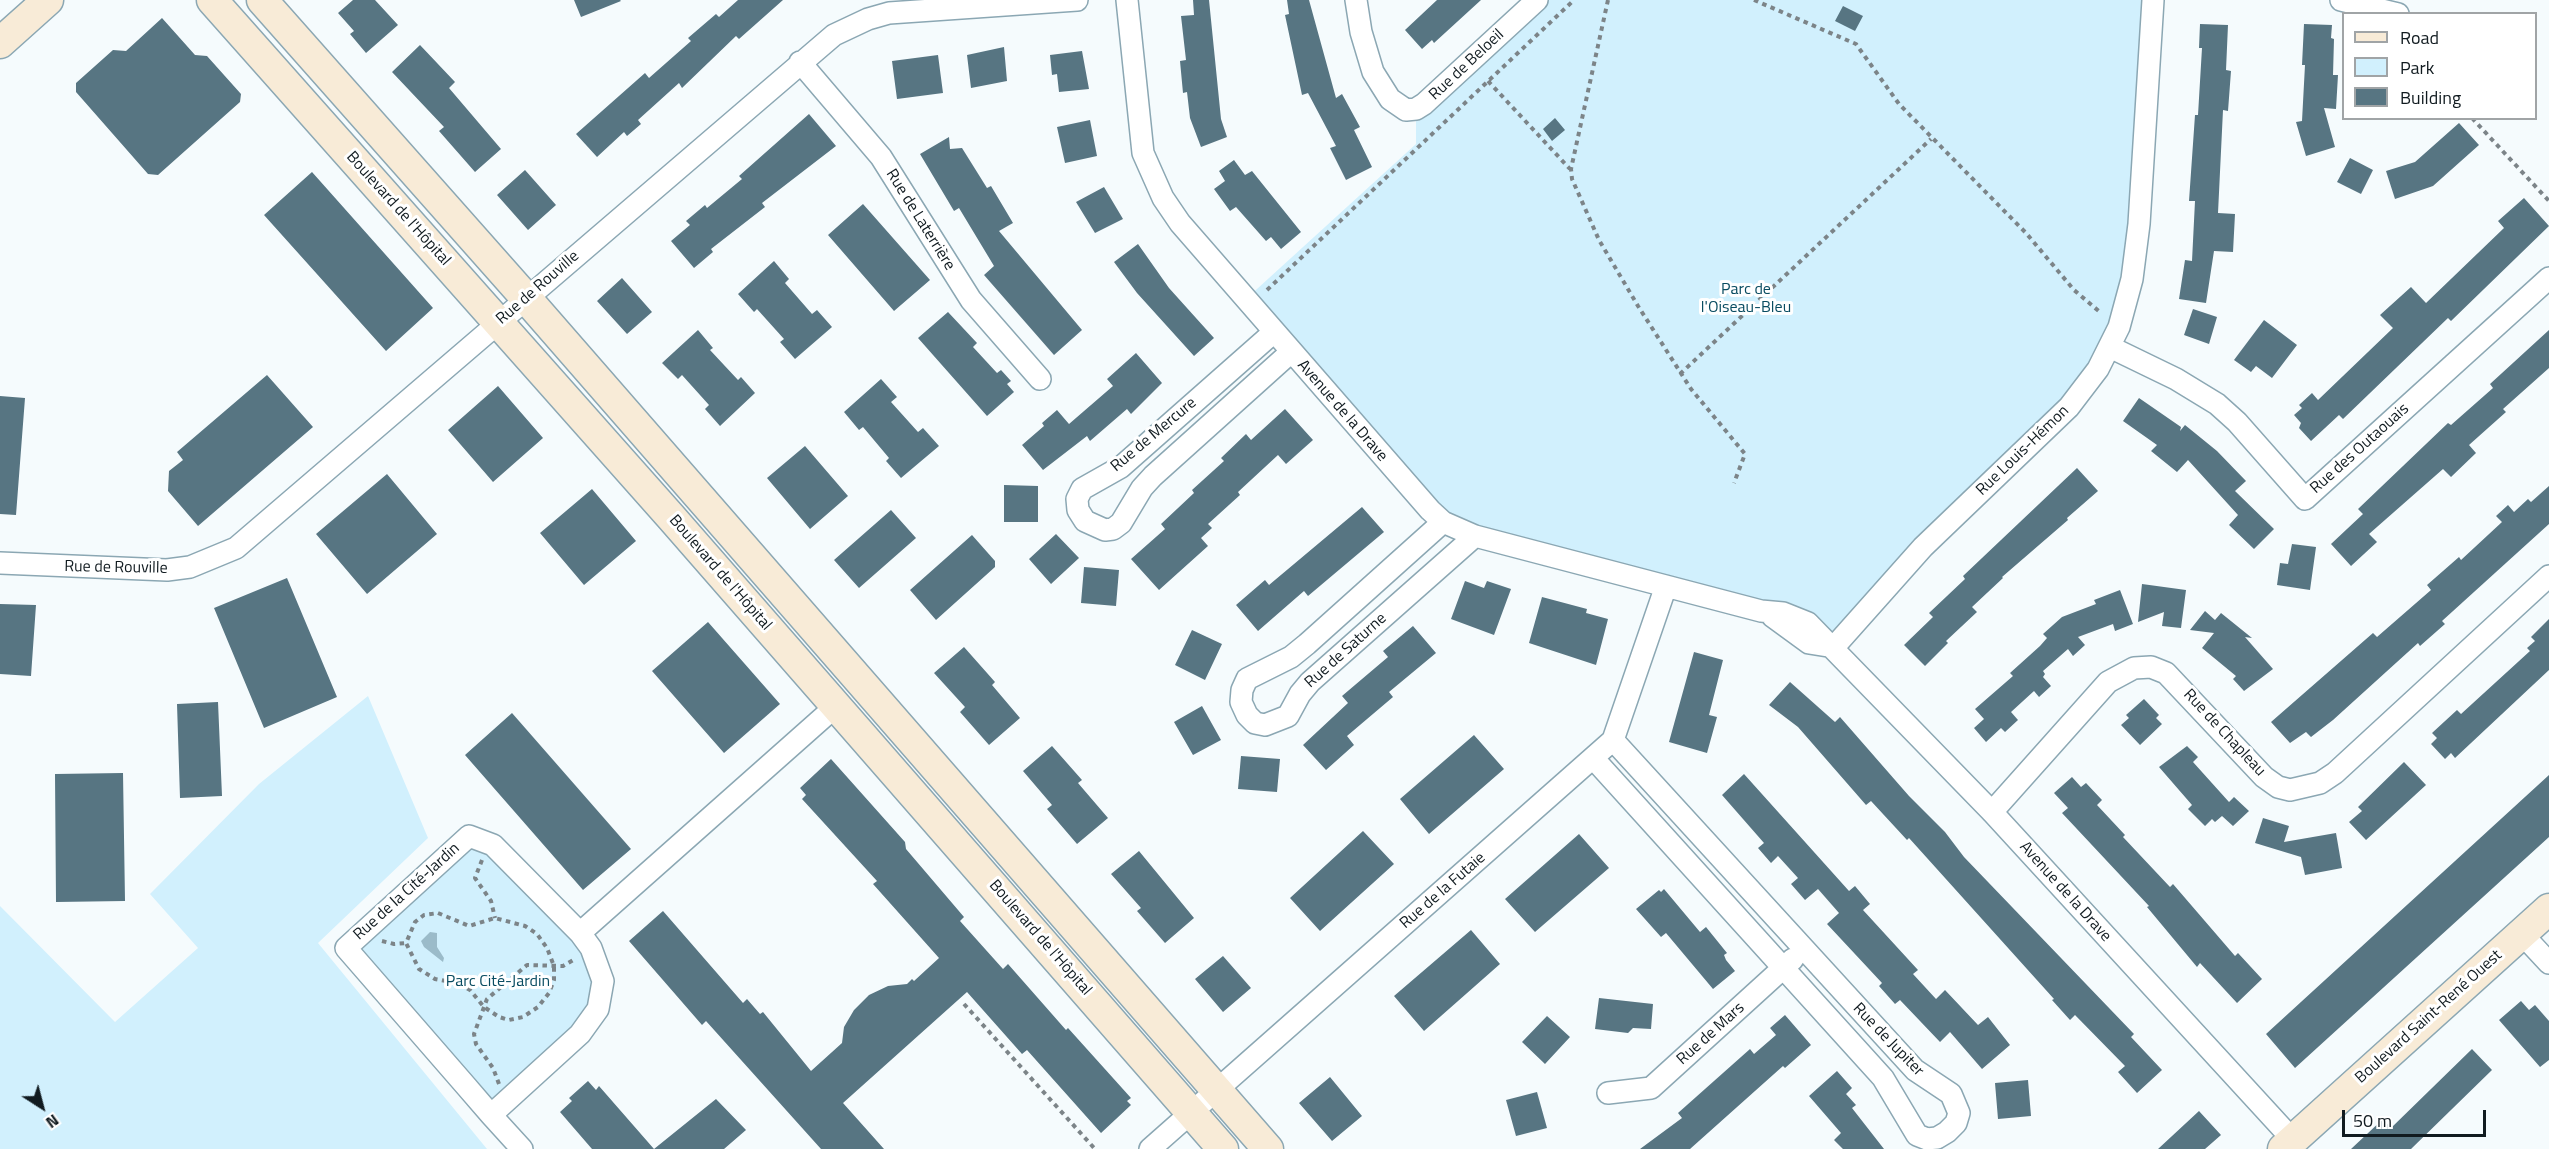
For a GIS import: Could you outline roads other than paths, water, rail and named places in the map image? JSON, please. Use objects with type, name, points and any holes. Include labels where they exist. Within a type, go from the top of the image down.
[{"type":"main road","points":[[0,43],[48,0]]},
{"type":"main road","name":"Boulevard de l'Hôpital","points":[[212,0],[499,322],[1223,1149]]},
{"type":"main road","name":"Boulevard de l'Hôpital","points":[[262,0],[526,298],[1268,1149]]},
{"type":"main road","name":"Boulevard Saint-René Ouest","points":[[2288,1144],[2549,909]]},
{"type":"street","name":"Rue de Rouville","points":[[0,563],[167,570],[190,567],[236,548],[834,35],[886,7],[1077,0]]},
{"type":"street","name":"Avenue de la Drave","points":[[1127,0],[1143,153],[1151,175],[1180,223],[1291,352],[1443,522],[1475,536],[1761,611],[1783,613],[1808,623],[1834,647],[1992,812],[2288,1144]]},
{"type":"street","name":"Rue de Beloeil","points":[[1356,0],[1361,32],[1373,72],[1390,99],[1406,110],[1416,109],[1424,104],[1537,0]]},
{"type":"street","name":"Rue Louis-Hémon","points":[[1834,647],[1935,535],[2069,407],[2098,369],[2110,347],[2127,305],[2138,233],[2153,0]]},
{"type":"street","points":[[2341,0],[2377,11]]},
{"type":"street","name":"Rue de Laterrière","points":[[801,62],[895,177],[971,300],[1040,379]]},
{"type":"street","name":"Rue des Outaouais","points":[[2110,347],[2176,379],[2217,404],[2237,422],[2305,499],[2549,278]]},
{"type":"street","name":"Rue de Mercure","points":[[1274,332],[1127,462],[1082,489],[1077,499],[1078,510],[1085,521],[1105,530],[1121,523],[1153,476],[1291,352]]},
{"type":"street","name":"Rue de Saturne","points":[[1443,522],[1291,657],[1247,680],[1242,690],[1241,702],[1247,715],[1255,723],[1265,725],[1288,716],[1300,694],[1310,682],[1475,536]]},
{"type":"street","name":"Rue de Chapleau","points":[[1992,812],[2108,682],[2134,668],[2151,667],[2166,673],[2264,777],[2278,787],[2290,790],[2320,783],[2335,773],[2549,576]]},
{"type":"street","name":"Rue de la Futaie","points":[[1150,1149],[1613,740],[1666,586]]},
{"type":"street","points":[[499,1108],[580,1034],[598,1010],[603,981],[586,941],[836,706]]},
{"type":"street","name":"Rue de Jupiter","points":[[1594,759],[1883,1078],[1917,1135],[1927,1139],[1937,1138],[1947,1132],[1956,1123],[1959,1113],[1951,1094],[1915,1070],[1613,740]]},
{"type":"street","name":"Rue de la Cité-Jardin","points":[[522,1149],[499,1108],[346,948],[469,836],[493,845],[586,941]]},
{"type":"street","points":[[2522,934],[2549,963]]},
{"type":"street","name":"Rue de Mars","points":[[1608,1093],[1651,1088],[1803,950]]},
{"type":"park label","name":"Parc de l'Oiseau-Bleu","points":[[1746,299]]},
{"type":"park label","name":"Parc Cité-Jardin","points":[[498,982]]}]
